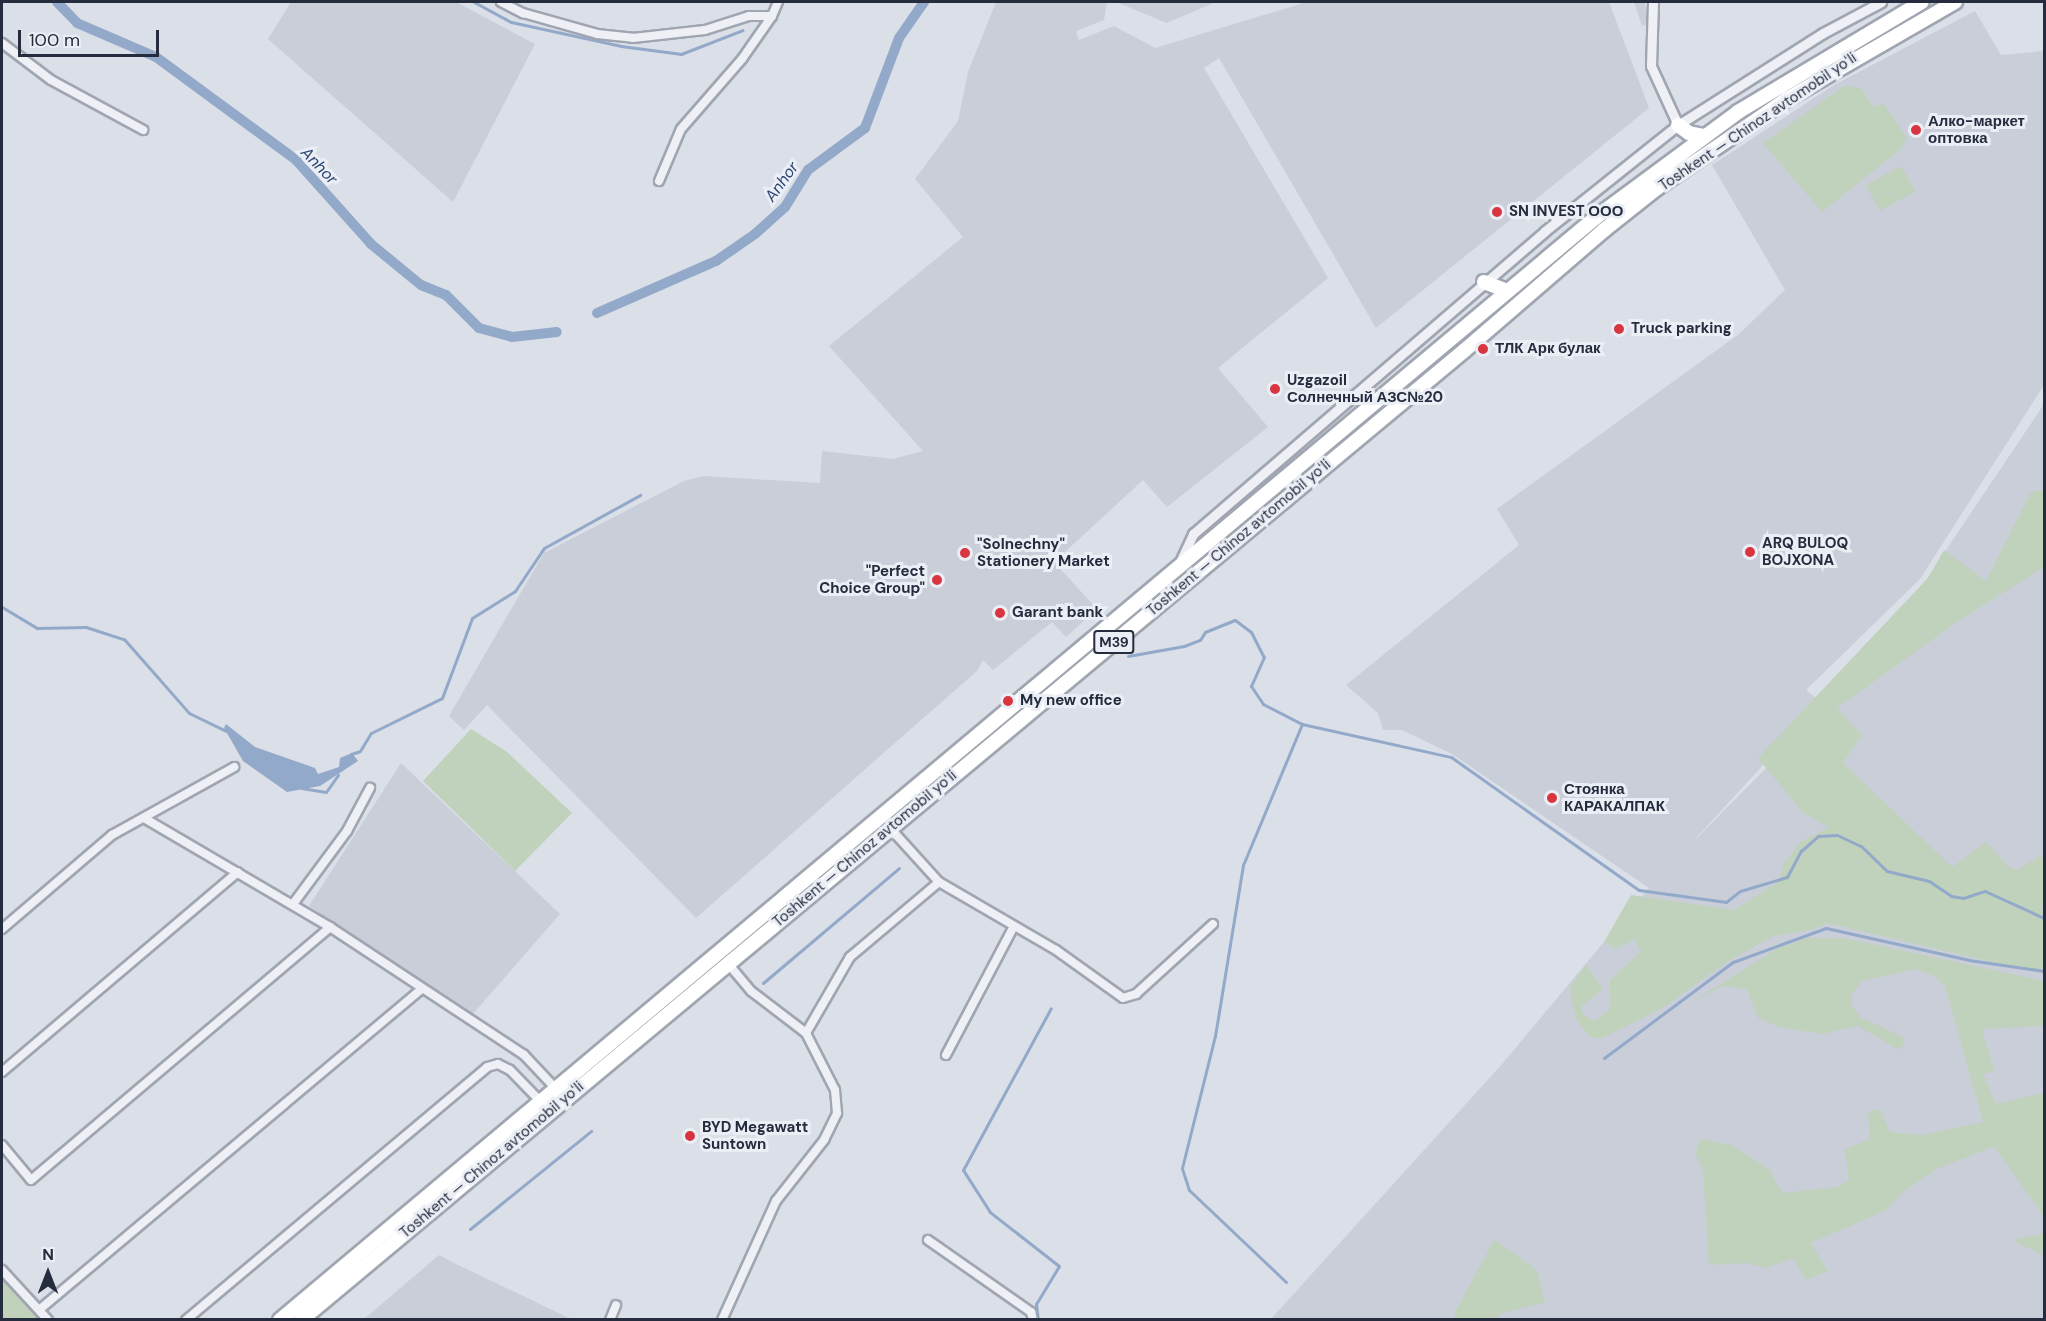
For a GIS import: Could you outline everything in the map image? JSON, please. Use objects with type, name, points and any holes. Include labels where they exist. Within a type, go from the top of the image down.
[{"type":"highway","name":"Toshkent — Chinoz avtomobil yoʻli","points":[[280,1320],[1595,218],[1705,135],[1814,63],[1923,2]]},
{"type":"highway","name":"Toshkent — Chinoz avtomobil yoʻli","points":[[302,1320],[1657,188],[1796,93],[1955,2]]},
{"type":"highway","points":[[1678,125],[1689,133],[1705,135]]},
{"type":"highway","points":[[1484,282],[1507,291]]},
{"type":"highway","points":[[1366,409],[1370,429]]},
{"type":"street","points":[[501,2],[523,13],[597,34],[633,38],[705,30],[749,16],[772,16]]},
{"type":"street","points":[[659,181],[681,129],[742,59],[772,16],[778,2]]},
{"type":"street","points":[[1653,2],[1651,66],[1678,125]]},
{"type":"street","name":"M39","points":[[1179,566],[1193,534],[1484,282],[1678,125],[1815,38],[1881,2]]},
{"type":"street","points":[[2,43],[51,80],[143,130]]},
{"type":"street","points":[[1358,390],[1366,409]]},
{"type":"street","points":[[2,928],[112,835],[234,767]]},
{"type":"street","points":[[293,904],[347,831],[370,788]]},
{"type":"street","points":[[144,818],[330,927],[524,1055],[556,1089]]},
{"type":"street","points":[[890,828],[939,882],[1013,928],[1056,950],[1123,998],[1136,994],[1213,924]]},
{"type":"street","points":[[2,1072],[238,872]]},
{"type":"street","points":[[807,1033],[850,957],[939,882]]},
{"type":"street","points":[[2,1145],[31,1180],[330,927]]},
{"type":"street","points":[[946,1055],[1013,928]]},
{"type":"street","points":[[728,964],[751,991],[807,1033],[835,1090],[837,1113],[824,1140],[776,1201],[723,1317],[734,1320]]},
{"type":"street","points":[[39,1310],[421,989]]},
{"type":"street","points":[[186,1320],[487,1067],[498,1064],[510,1070],[541,1102]]},
{"type":"street","points":[[927,1240],[1030,1312],[1033,1320]]},
{"type":"street","points":[[2,1270],[48,1320]]},
{"type":"street","points":[[610,1320],[615,1305]]},
{"type":"shaded area","points":[[291,2],[456,2],[535,44],[453,202],[268,39]]},
{"type":"shaded area","points":[[996,2],[1107,2],[1104,20],[1076,31],[1079,40],[1114,26],[1155,48],[1307,2],[1609,2],[1649,108],[1376,328],[1219,58],[1204,68],[1328,278],[1218,368],[1268,427],[1167,507],[1143,480],[1054,562],[1097,609],[1066,637],[1052,622],[993,670],[983,660],[978,670],[696,918],[487,705],[464,730],[449,716],[544,553],[684,481],[703,476],[820,483],[822,451],[893,459],[923,451],[829,346],[963,237],[915,179],[958,121],[968,72]]},
{"type":"shaded area","points":[[1116,2],[1215,2],[1167,23]]},
{"type":"shaded area","points":[[1634,2],[1645,2],[1647,24],[1642,26]]},
{"type":"shaded area","points":[[1975,11],[2001,55],[2044,51],[2044,385],[1920,579],[1806,690],[1821,702],[1686,849],[1768,766],[1926,580],[2044,404],[2044,1319],[1270,1320],[1503,1063],[1649,888],[1452,754],[1402,730],[1383,730],[1378,713],[1346,685],[1519,545],[1497,509],[1739,334],[1785,290],[1712,165],[1834,85]]},
{"type":"shaded area","points":[[401,763],[560,914],[472,1015],[309,906]]},
{"type":"shaded area","points":[[439,1255],[454,1263],[571,1319],[364,1319]]},
{"type":"green space","points":[[1844,86],[1861,88],[1873,107],[1884,104],[1907,138],[1901,149],[1822,212],[1763,143]]},
{"type":"green space","points":[[1901,166],[1915,191],[1880,211],[1866,185]]},
{"type":"green space","points":[[2044,490],[2044,567],[1957,622],[1837,708],[1862,735],[1843,763],[1952,867],[1986,842],[2008,866],[2017,870],[2044,854],[2044,974],[1827,923],[1811,930],[1773,936],[1730,960],[1661,1009],[1600,1039],[1589,1036],[1576,1019],[1569,988],[1586,965],[1603,989],[1581,1007],[1582,1013],[1595,1021],[1610,1009],[1610,980],[1641,952],[1635,939],[1615,949],[1604,942],[1631,895],[1734,910],[1778,882],[1783,865],[1800,842],[1829,827],[1802,812],[1758,758],[1928,578],[1944,550],[1986,581],[2031,492]]},
{"type":"green space","points":[[471,729],[507,752],[572,813],[515,871],[423,781]]},
{"type":"green space","points":[[1806,938],[1844,938],[2044,981],[2044,1026],[1982,1029],[1994,1070],[1983,1075],[1996,1104],[2044,1093],[2044,1217],[1994,1146],[1939,1168],[1905,1190],[1885,1211],[1811,1243],[1828,1271],[1806,1280],[1793,1258],[1766,1268],[1747,1263],[1709,1265],[1703,1172],[1695,1153],[1700,1139],[1731,1145],[1769,1169],[1782,1193],[1837,1187],[1849,1181],[1845,1149],[1870,1139],[1868,1114],[1873,1109],[1881,1111],[1890,1132],[1922,1135],[1983,1122],[1945,986],[1932,975],[1915,969],[1862,981],[1851,995],[1851,1005],[1860,1017],[1903,1037],[1904,1044],[1899,1050],[1858,1026],[1822,1034],[1779,1027],[1758,1018],[1747,989],[1723,986],[1688,1004],[1777,949]]},
{"type":"green space","points":[[2044,1228],[2044,1256],[2012,1240],[2042,1234]]},
{"type":"green space","points":[[1494,1240],[1537,1270],[1545,1302],[1503,1313],[1495,1319],[1457,1319],[1454,1314]]},
{"type":"green space","points":[[2,1279],[39,1319],[2,1319]]},
{"type":"water","points":[[226,724],[255,747],[315,768],[318,774],[339,767],[340,758],[352,753],[358,761],[320,786],[287,792],[243,761],[224,728]]},
{"type":"waterway","name":"Anhor","points":[[57,2],[77,23],[156,57],[296,160],[371,244],[421,285],[446,295],[479,328],[512,337],[557,332]]},
{"type":"waterway","points":[[474,2],[511,22],[621,46],[681,54],[743,30]]},
{"type":"waterway","name":"Anhor","points":[[597,313],[716,261],[755,234],[785,207],[808,170],[865,128],[899,38],[924,2]]},
{"type":"waterway","points":[[351,754],[360,751],[371,733],[442,698],[472,618],[515,591],[544,548],[640,495]]},
{"type":"waterway","points":[[2,607],[37,628],[86,627],[124,639],[189,713],[226,731]]},
{"type":"waterway","points":[[1128,656],[1184,646],[1200,640],[1205,632],[1235,620],[1251,632],[1264,657],[1251,686],[1263,704],[1302,724],[1451,757],[1639,890],[1726,902],[1740,891],[1787,877],[1801,851],[1818,836],[1837,835],[1861,846],[1887,871],[1929,881],[1951,896],[1963,898],[1985,891],[2044,918]]},
{"type":"waterway","points":[[1286,1282],[1189,1190],[1182,1168],[1215,1036],[1243,865],[1302,724]]},
{"type":"waterway","points":[[301,788],[326,792],[338,775]]},
{"type":"waterway","points":[[763,983],[899,868]]},
{"type":"waterway","points":[[1604,1058],[1733,962],[1826,928],[1969,960],[2044,971]]},
{"type":"waterway","points":[[1038,1320],[1036,1304],[1059,1266],[990,1212],[963,1170],[1051,1008]]},
{"type":"waterway","points":[[470,1229],[591,1131]]},
{"type":"place","name":"Алко-маркет оптовка","points":[[1916,130]]},
{"type":"place","name":"SN INVEST ООО","points":[[1497,212]]},
{"type":"place","name":"Truck parking","points":[[1619,329]]},
{"type":"place","name":"ТЛК Арк булак","points":[[1483,349]]},
{"type":"place","name":"Uzgazoil Солнечный АЗС№20","points":[[1275,389]]},
{"type":"place","name":"ARQ BULOQ BOJXONA","points":[[1750,552]]},
{"type":"place","name":"\"Solnechny\" Stationery Market","points":[[965,553]]},
{"type":"place","name":"\"Perfect Choice Group\"","points":[[937,580]]},
{"type":"place","name":"Garant bank","points":[[1000,613]]},
{"type":"place","name":"My new office","points":[[1008,701]]},
{"type":"place","name":"Стоянка КАРАКАЛПАК","points":[[1552,798]]},
{"type":"place","name":"BYD Megawatt Suntown","points":[[690,1136]]}]
